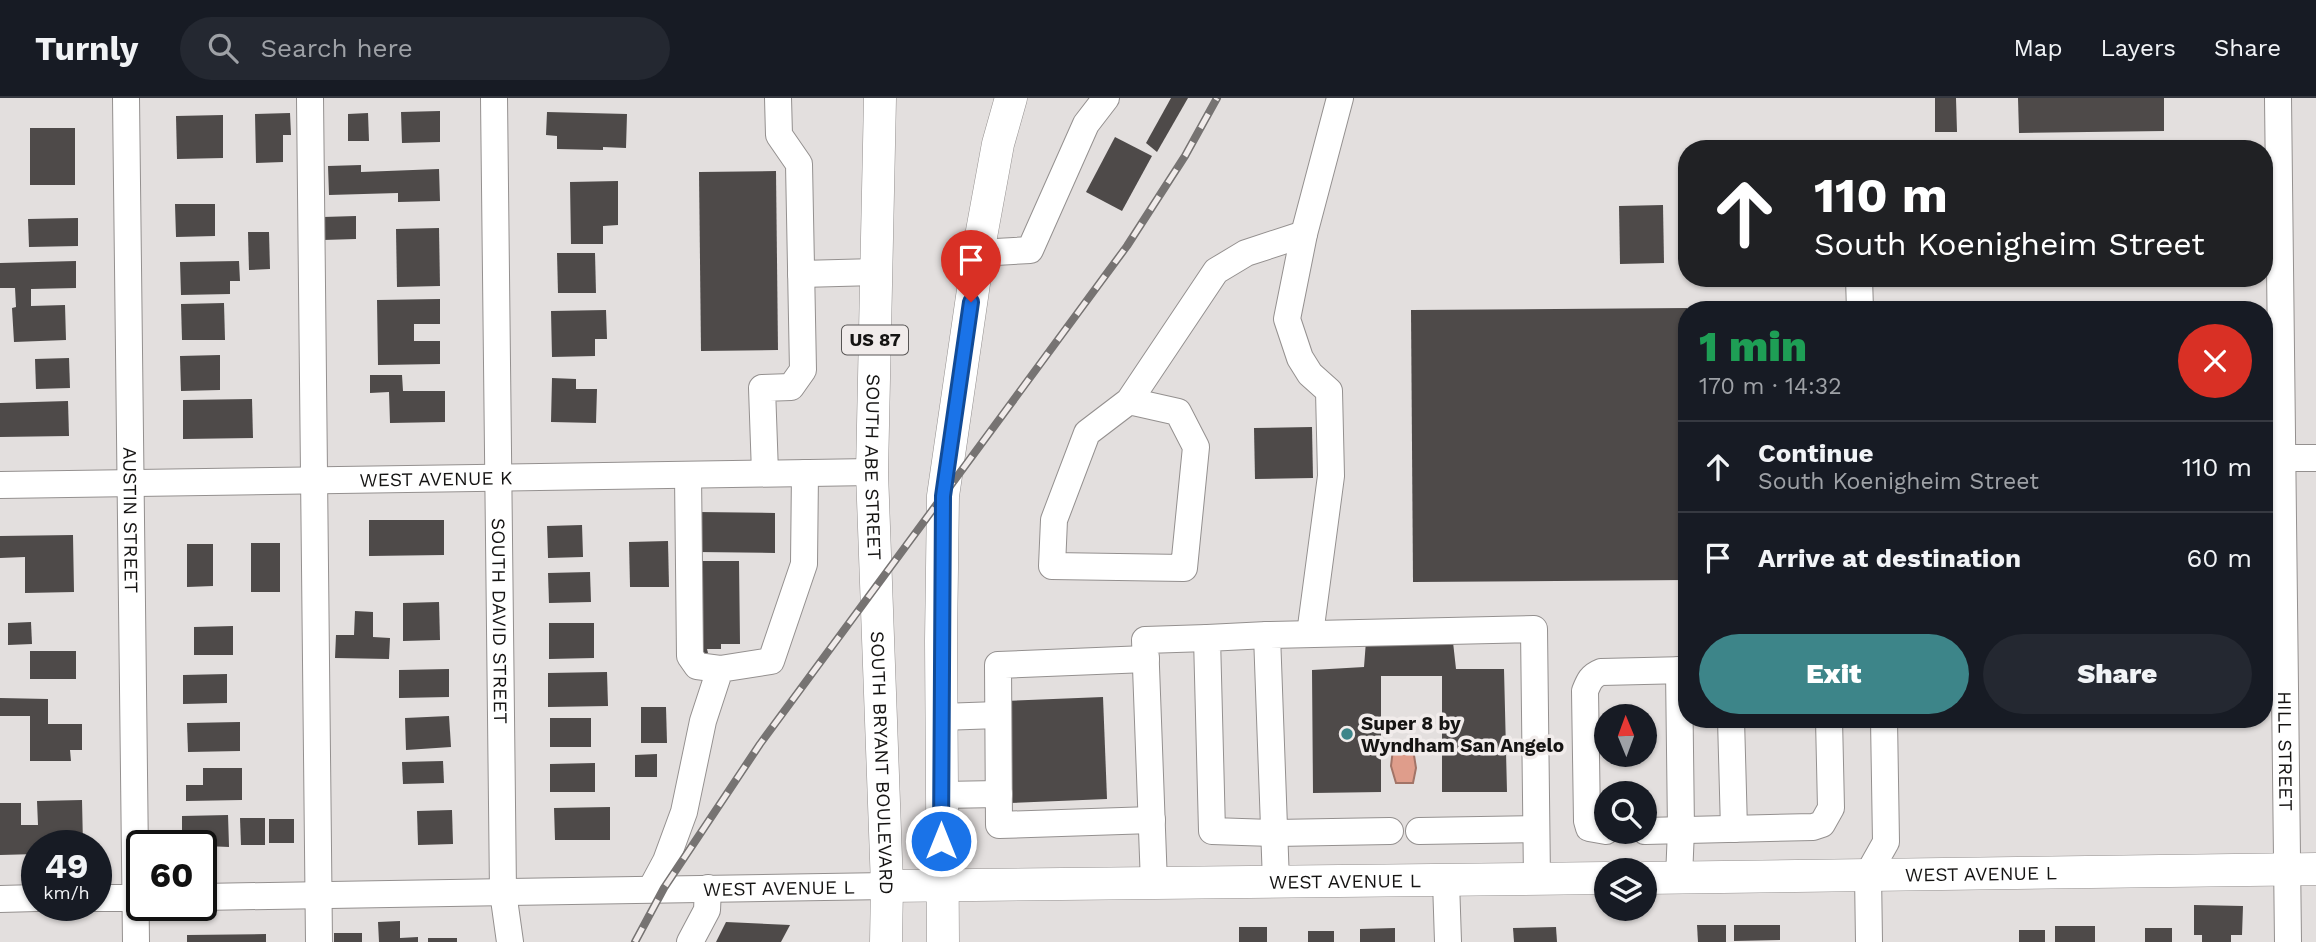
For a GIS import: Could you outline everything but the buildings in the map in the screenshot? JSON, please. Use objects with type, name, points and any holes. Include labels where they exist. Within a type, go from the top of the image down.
[{"type":"main road","name":"SOUTH ABE STREET","points":[[877,583],[872,472],[880,98]]},
{"type":"main road","points":[[943,942],[943,496],[978,253],[998,144],[1010,98]]},
{"type":"main road","name":"SOUTH BRYANT BOULEVARD","points":[[877,583],[887,942]]},
{"type":"main road","name":"WEST AVENUE L","points":[[1657,878],[2302,869]]},
{"type":"main road","name":"WEST AVENUE L","points":[[887,886],[1594,878]]},
{"type":"street","name":"AUSTIN STREET","points":[[126,98],[138,830]]},
{"type":"street","points":[[310,98],[319,942]]},
{"type":"street","name":"SOUTH DAVID STREET","points":[[495,98],[503,892],[510,942]]},
{"type":"street","points":[[765,473],[762,388],[791,387],[803,370],[799,164],[779,135],[778,98]]},
{"type":"street","points":[[978,253],[1030,250],[1086,124],[1106,98]]},
{"type":"street","points":[[1310,634],[1331,476],[1329,391],[1310,373],[1300,358],[1287,319],[1304,234],[1340,98]]},
{"type":"street","name":"HILL STREET","points":[[2278,98],[2283,458],[2302,869],[2288,942]]},
{"type":"street","points":[[1129,401],[1178,412],[1196,447],[1184,568],[1052,566],[1054,520],[1087,433],[1129,401],[1216,271],[1246,253],[1304,234]]},
{"type":"street","points":[[801,274],[876,271]]},
{"type":"street","points":[[2283,458],[2316,458]]},
{"type":"street","name":"WEST AVENUE K","points":[[0,485],[872,472]]},
{"type":"street","points":[[688,475],[690,656],[697,666],[720,669],[771,661],[804,564],[805,473]]},
{"type":"street","points":[[1154,884],[1145,640],[1534,629],[1537,880]]},
{"type":"street","points":[[1267,635],[1276,882]]},
{"type":"street","points":[[1207,638],[1212,831],[1390,831]]},
{"type":"street","points":[[1146,659],[998,665],[999,824],[1152,820]]},
{"type":"street","points":[[651,889],[666,861],[684,812],[703,722],[720,669]]},
{"type":"street","points":[[1594,829],[1589,828],[1587,821],[1585,691],[1589,680],[1601,671],[1678,670]]},
{"type":"street","points":[[941,717],[998,715]]},
{"type":"street","points":[[1679,877],[1682,728]]},
{"type":"street","points":[[1731,728],[1734,829]]},
{"type":"street","points":[[1657,831],[1813,827],[1822,824],[1831,808],[1829,728]]},
{"type":"street","points":[[1869,942],[1868,874],[1886,842],[1884,728]]},
{"type":"street","points":[[941,795],[999,794]]},
{"type":"street","points":[[1419,831],[1536,829]]},
{"type":"street","points":[[1446,881],[1448,942]]},
{"type":"street","name":"WEST AVENUE L","points":[[217,897],[887,886]]},
{"type":"street","points":[[690,942],[707,910],[708,888]]},
{"type":"street","points":[[0,898],[21,898]]},
{"type":"street","name":"AUSTIN STREET","points":[[136,942],[137,921]]},
{"type":"shaded area","points":[[1393,749],[1413,749],[1416,768],[1413,783],[1396,783],[1391,766]]},
{"type":"railway","points":[[635,942],[664,888],[760,744],[1127,246],[1185,156],[1217,98]]},
{"type":"place","name":"Super 8 by Wyndham San Angelo","points":[[1347,734]]},
{"type":"route","points":[[941,841],[943,496],[971,302]]}]
